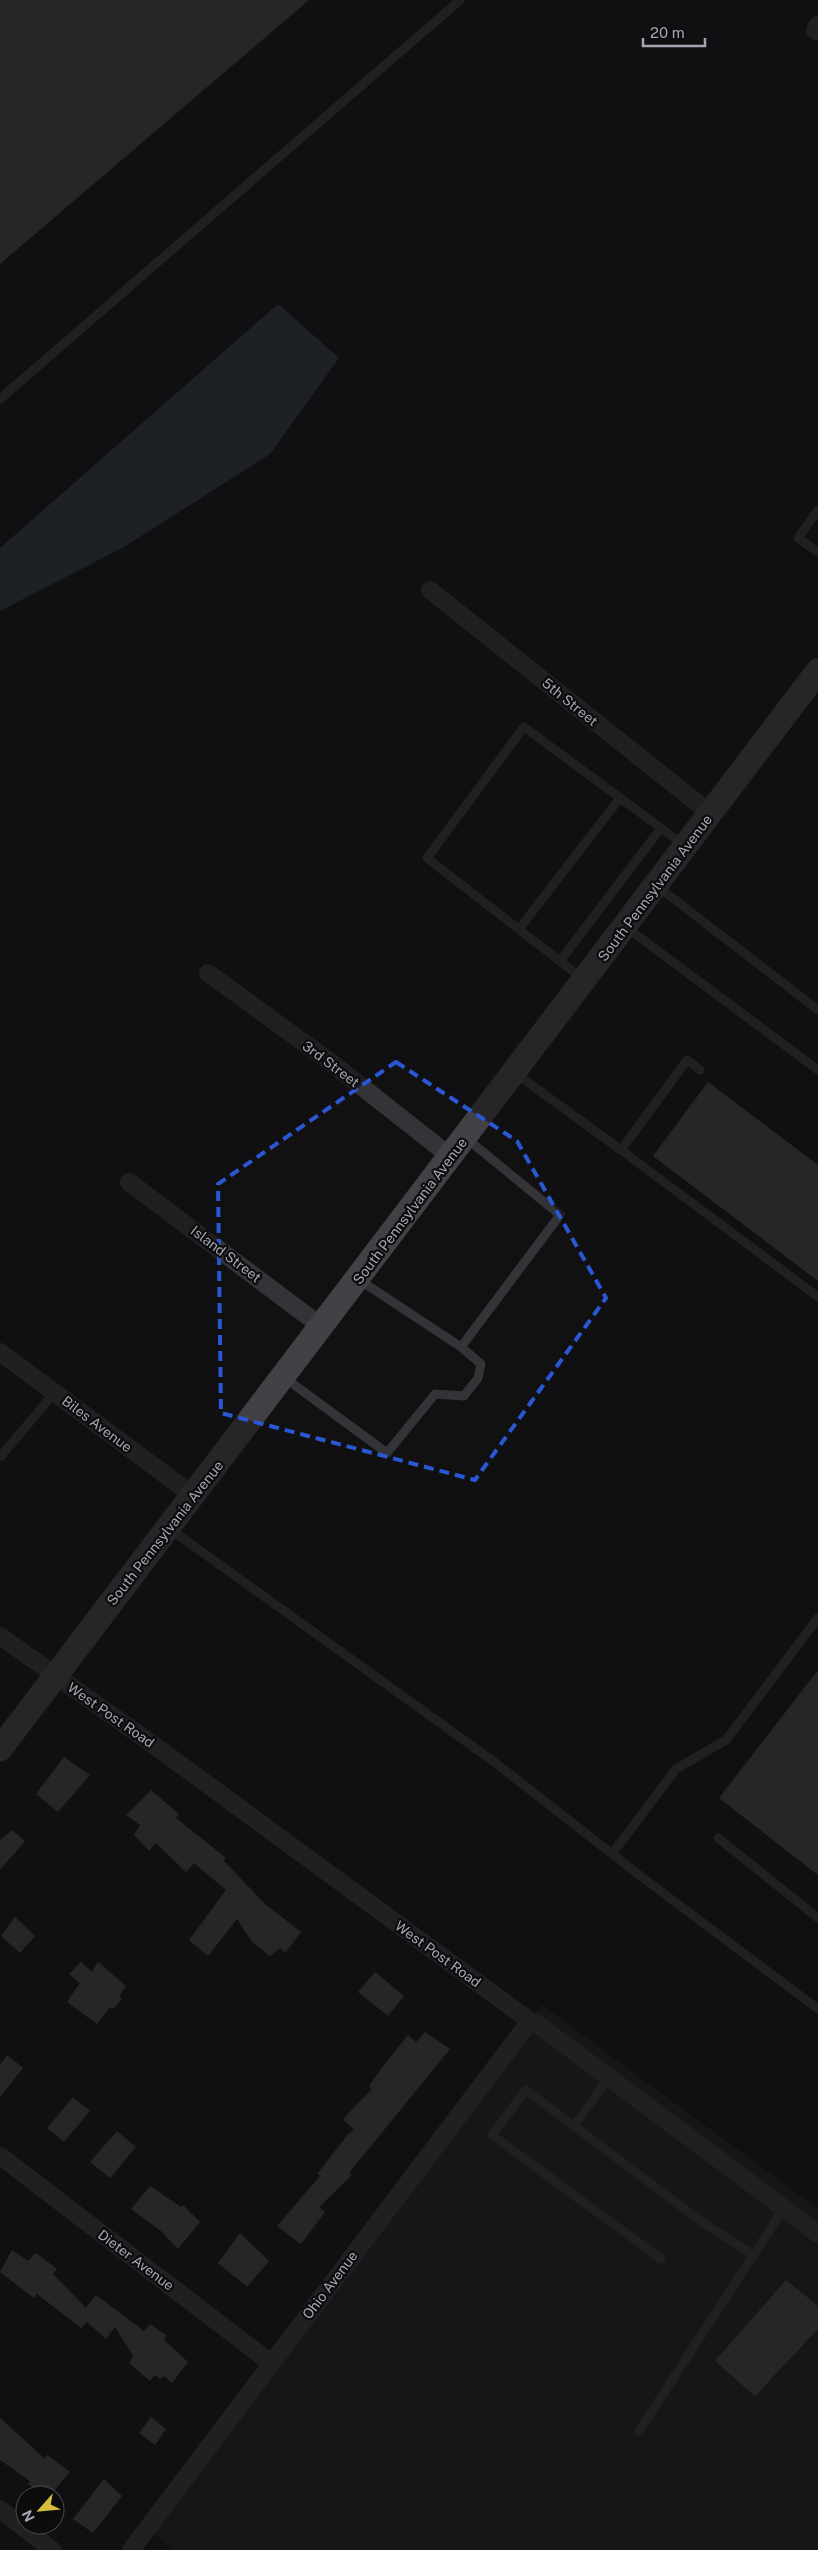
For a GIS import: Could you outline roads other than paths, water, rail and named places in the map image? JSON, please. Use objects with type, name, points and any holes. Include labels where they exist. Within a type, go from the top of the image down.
[{"type":"main road","name":"South Pennsylvania Avenue","points":[[0,1749],[626,927],[818,671]]},
{"type":"street","points":[[818,26],[815,30],[818,32]]},
{"type":"street","name":"5th Street","points":[[430,590],[711,814]]},
{"type":"street","name":"3rd Street","points":[[208,973],[333,1064],[459,1147]]},
{"type":"street","name":"Island Street","points":[[129,1182],[322,1327]]},
{"type":"street","name":"Biles Avenue","points":[[0,1352],[194,1496]]},
{"type":"street","name":"West Post Road","points":[[0,1636],[151,1743],[530,2021],[536,2023],[818,2234]]},
{"type":"street","name":"Ohio Avenue","points":[[131,2550],[530,2021]]},
{"type":"street","name":"Dieter Avenue","points":[[0,2156],[271,2363]]},
{"type":"street","points":[[0,2509],[52,2550]]},
{"type":"lane","points":[[0,399],[460,0]]},
{"type":"lane","points":[[818,510],[798,538],[818,552]]},
{"type":"lane","points":[[585,980],[427,858],[524,727],[686,847]]},
{"type":"lane","points":[[519,929],[620,798]]},
{"type":"lane","points":[[560,961],[660,828]]},
{"type":"lane","points":[[657,885],[818,1010]]},
{"type":"lane","points":[[626,927],[818,1070]]},
{"type":"lane","points":[[621,1150],[687,1060],[700,1070]]},
{"type":"lane","points":[[515,1073],[818,1297]]},
{"type":"lane","points":[[459,1147],[560,1215],[461,1347]]},
{"type":"lane","points":[[284,1377],[388,1453],[435,1394],[464,1396],[478,1378],[481,1364],[461,1347],[358,1279]]},
{"type":"lane","points":[[1,1456],[55,1392]]},
{"type":"lane","points":[[168,1527],[493,1761],[612,1854],[818,2009]]},
{"type":"lane","points":[[612,1854],[676,1769],[726,1740],[818,1618]]},
{"type":"lane","points":[[718,1838],[818,1918]]},
{"type":"lane","points":[[574,2126],[609,2077]]},
{"type":"lane","points":[[661,2259],[492,2135],[526,2090],[702,2222],[752,2254]]},
{"type":"lane","points":[[639,2431],[752,2254],[784,2208]]}]
